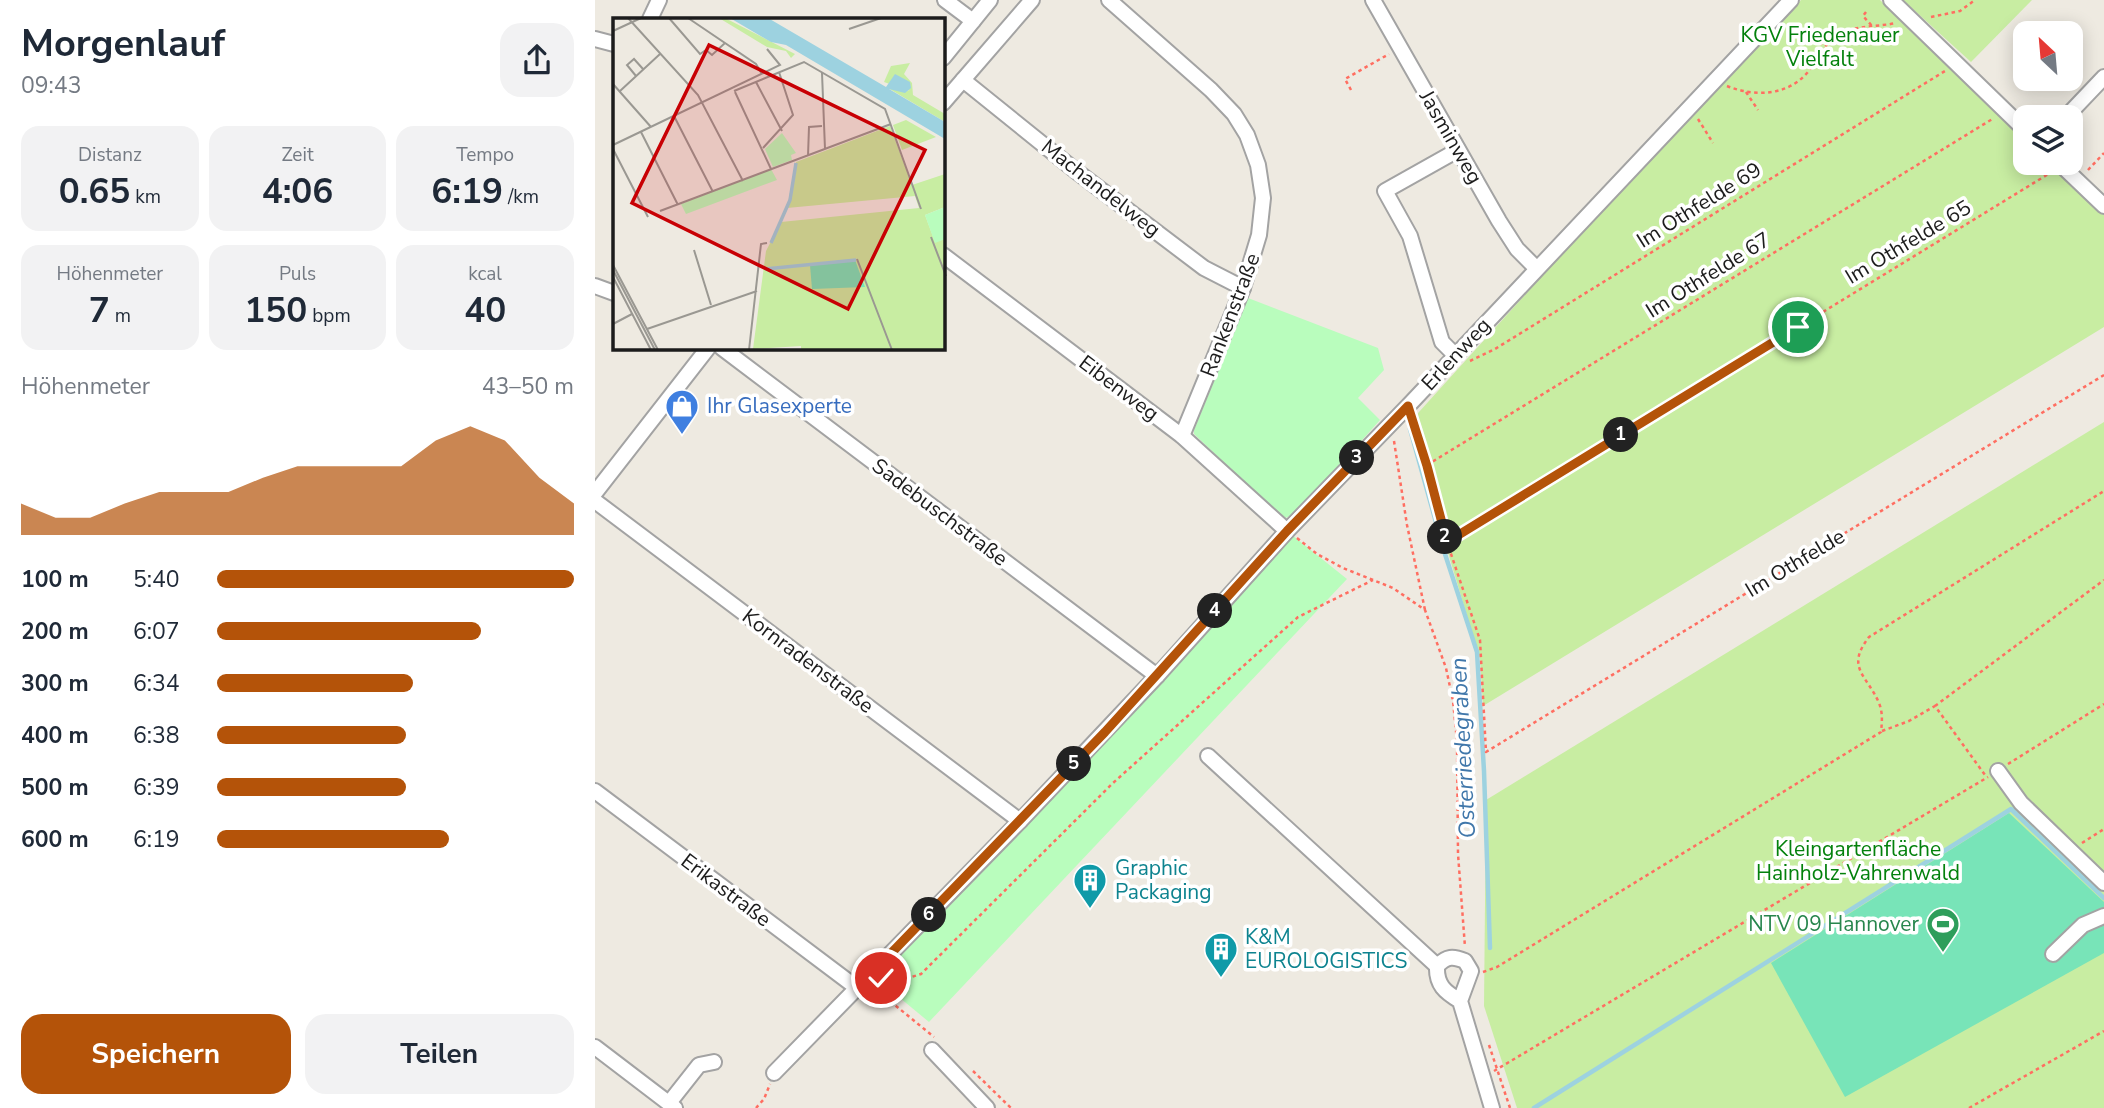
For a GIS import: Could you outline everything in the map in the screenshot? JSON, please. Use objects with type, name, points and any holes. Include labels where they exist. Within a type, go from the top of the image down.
[{"type":"street","points":[[650,18],[659,0]]},
{"type":"street","points":[[945,0],[973,21]]},
{"type":"street","points":[[945,56],[990,0]]},
{"type":"street","points":[[945,101],[1032,0]]},
{"type":"street","name":"Rankenstraße","points":[[1109,0],[1211,90],[1234,114],[1247,135],[1258,165],[1263,198],[1259,235],[1243,288],[1182,436]]},
{"type":"street","name":"Jasminweg","points":[[1373,0],[1517,248],[1537,268]]},
{"type":"street","name":"Erlenweg","points":[[774,1073],[1020,821],[1157,676],[1287,531],[1791,0]]},
{"type":"street","points":[[1891,0],[2013,119]]},
{"type":"street","points":[[595,39],[613,44]]},
{"type":"street","points":[[2077,105],[2104,77]]},
{"type":"street","name":"Machandelweg","points":[[963,80],[1076,171],[1204,268],[1243,288]]},
{"type":"street","points":[[1455,355],[1442,342],[1410,236],[1385,191],[1458,150]]},
{"type":"street","points":[[2073,175],[2104,206]]},
{"type":"street","name":"Eibenweg","points":[[945,257],[1182,436],[1287,531]]},
{"type":"street","points":[[595,286],[613,293]]},
{"type":"street","points":[[595,492],[706,350]]},
{"type":"street","name":"Sadebuschstraße","points":[[725,350],[1157,676]]},
{"type":"street","name":"Kornradenstraße","points":[[595,501],[1020,821]]},
{"type":"street","points":[[1208,756],[1437,966]]},
{"type":"street","points":[[1992,774],[2104,883]]},
{"type":"street","name":"Erikastraße","points":[[595,791],[857,988]]},
{"type":"street","points":[[2053,954],[2083,925],[2104,916]]},
{"type":"street","points":[[1460,1001],[1446,993],[1436,978],[1437,966],[1453,956],[1468,958],[1460,1001],[1492,1108]]},
{"type":"street","points":[[595,1047],[672,1106],[699,1065],[714,1062]]},
{"type":"street","points":[[937,1047],[987,1108]]},
{"type":"path","points":[[1717,78],[1730,88],[1745,92],[1775,92],[1790,86],[1808,71],[1825,47],[1840,33],[1950,14],[1976,0]]},
{"type":"path","points":[[1866,12],[1863,16],[1873,27]]},
{"type":"path","points":[[1810,32],[1825,47]]},
{"type":"path","points":[[1351,90],[1345,79],[1400,48]]},
{"type":"path","name":"Im Othfelde 69","points":[[1455,355],[1466,362],[1482,357],[1957,64]]},
{"type":"path","points":[[1745,92],[1758,110]]},
{"type":"path","points":[[1690,107],[1713,143]]},
{"type":"path","name":"Im Othfelde 67","points":[[1427,466],[2005,111]]},
{"type":"path","points":[[2078,180],[2104,153]]},
{"type":"path","name":"Im Othfelde 65","points":[[1447,542],[2043,175]]},
{"type":"path","name":"Im Othfelde","points":[[1447,542],[1479,640],[1486,751],[2104,375]]},
{"type":"path","points":[[1408,406],[1447,542]]},
{"type":"path","points":[[1385,430],[1394,436],[1407,525],[1425,610],[1446,668],[1453,701],[1457,741],[1458,854],[1468,958],[1484,972],[1497,967],[1881,732],[1909,721],[1935,706],[2104,580]]},
{"type":"path","points":[[1881,732],[1882,714],[1879,702],[1861,674],[1856,659],[1860,648],[1869,637],[2104,491]]},
{"type":"path","points":[[1287,531],[1317,554],[1343,568],[1394,588],[1425,610]]},
{"type":"path","points":[[871,974],[881,978],[905,979],[921,974],[1113,783],[1298,617],[1373,580]]},
{"type":"path","points":[[1481,1076],[1497,1069],[1992,774],[2104,704]]},
{"type":"path","points":[[1935,706],[1992,774]]},
{"type":"path","points":[[2071,850],[2104,829]]},
{"type":"path","points":[[857,988],[873,988],[937,1047]]},
{"type":"path","points":[[1969,1108],[2104,1031]]},
{"type":"path","points":[[1489,1043],[1510,1108]]},
{"type":"path","points":[[968,1067],[1011,1108]]},
{"type":"path","points":[[756,1108],[764,1099],[774,1073]]},
{"type":"green space","points":[[1801,0],[1880,0],[2013,127],[2013,175],[2064,175],[2104,213],[2104,327],[1483,706],[1480,659],[1409,423],[1551,266]]},
{"type":"green space","name":"KGV Friedenauer Vielfalt","points":[[1903,0],[2032,0],[1971,62]]},
{"type":"green space","points":[[1248,298],[1378,348],[1384,370],[1358,398],[1380,420],[1296,514],[1285,518],[1194,434]]},
{"type":"green space","name":"Kleingartenfläche Hainholz-Vahrenwald","points":[[2104,422],[2104,1108],[1517,1108],[1484,1006],[1486,800]]},
{"type":"green space","points":[[1287,531],[1347,579],[929,1022],[871,974]]},
{"type":"green space","name":"NTV 09 Hannover","points":[[2009,813],[2104,902],[2104,953],[1845,1097],[1771,963]]},
{"type":"waterway","name":"Osterriedegraben","points":[[1410,429],[1444,551],[1477,652],[1490,948]]},
{"type":"waterway","points":[[1534,1108],[2011,809],[2104,898]]},
{"type":"place","name":"Ihr Glasexperte","points":[[682,436]]},
{"type":"place","name":"Graphic Packaging","points":[[1090,910]]},
{"type":"place","name":"NTV 09 Hannover","points":[[1943,954]]},
{"type":"place","name":"K&M EUROLOGISTICS","points":[[1221,979]]},
{"type":"route","points":[[881,978],[871,974],[1105,732],[1287,531],[1408,406],[1447,542],[1798,327]]}]
